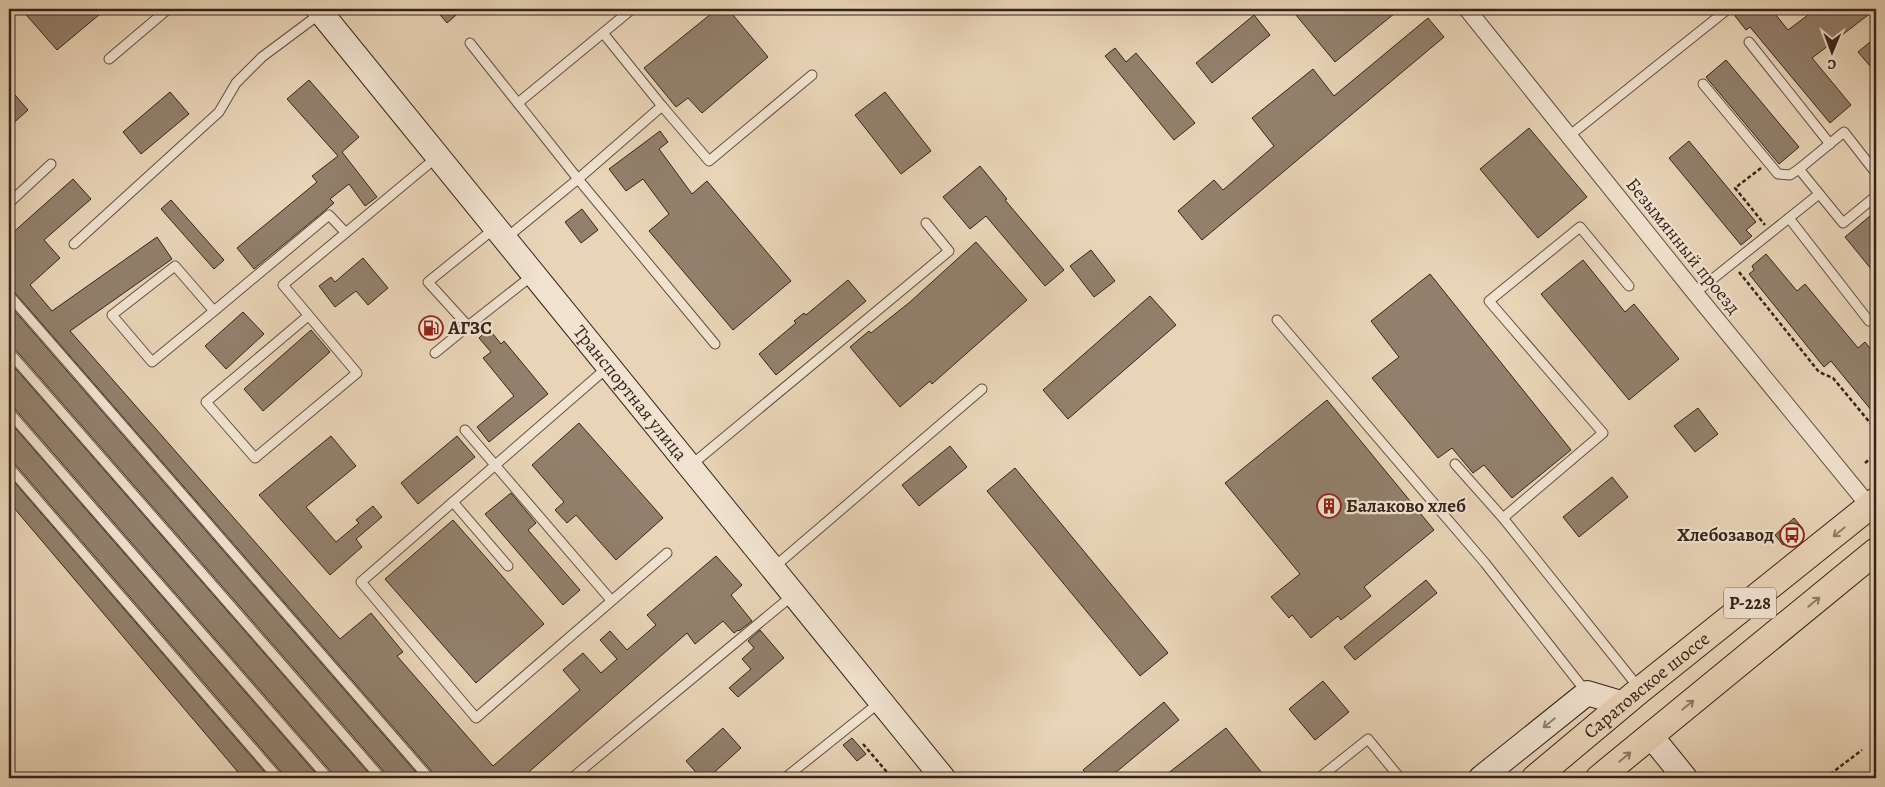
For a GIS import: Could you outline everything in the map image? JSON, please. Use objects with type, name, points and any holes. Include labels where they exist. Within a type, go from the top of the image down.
[{"type":"main road","name":"Транспортная улица","points":[[319,11],[943,778]]},
{"type":"main road","name":"Саратовское шоссе","points":[[1535,778],[1632,697],[1873,504]]},
{"type":"main road","points":[[1599,778],[1876,551]]},
{"type":"main road","points":[[1481,778],[1587,692],[1632,697],[1650,736],[1685,778]]},
{"type":"street","name":"Безымянный проезд","points":[[1467,9],[1695,293],[1873,504]]},
{"type":"lane","points":[[109,58],[168,9]]},
{"type":"lane","points":[[518,103],[632,9]]},
{"type":"lane","points":[[1568,136],[1728,9]]},
{"type":"lane","points":[[74,244],[219,112],[236,83],[262,57],[319,11]]},
{"type":"lane","points":[[603,33],[709,161],[812,75]]},
{"type":"lane","points":[[1749,42],[1830,144]]},
{"type":"lane","points":[[470,43],[578,179],[715,344]]},
{"type":"lane","points":[[1703,84],[1778,174],[1790,175],[1844,132],[1876,173]]},
{"type":"lane","points":[[468,326],[428,282],[578,179],[662,106]]},
{"type":"lane","points":[[308,316],[206,402],[255,458],[357,373],[283,285],[438,157]]},
{"type":"lane","points":[[9,203],[51,164]]},
{"type":"lane","points":[[1799,168],[1843,223],[1876,196]]},
{"type":"lane","points":[[1695,293],[1820,194]]},
{"type":"lane","points":[[214,311],[175,266],[112,315],[152,362],[214,311],[329,215],[345,232]]},
{"type":"lane","points":[[1789,218],[1869,321],[1876,316]]},
{"type":"lane","points":[[690,466],[949,251],[926,223]]},
{"type":"lane","points":[[1503,518],[1603,433],[1489,301],[1580,227],[1629,286]]},
{"type":"lane","points":[[435,353],[533,274]]},
{"type":"lane","points":[[10,299],[429,778]]},
{"type":"lane","points":[[1277,320],[1486,563],[1587,692]]},
{"type":"lane","points":[[9,352],[380,778]]},
{"type":"lane","points":[[609,367],[361,582],[476,718],[667,553]]},
{"type":"lane","points":[[772,569],[982,388]]},
{"type":"lane","points":[[9,412],[328,778]]},
{"type":"lane","points":[[465,430],[612,600]]},
{"type":"lane","points":[[1454,464],[1503,518],[1632,697]]},
{"type":"lane","points":[[9,468],[278,778]]},
{"type":"lane","points":[[453,502],[508,566]]},
{"type":"lane","points":[[572,778],[794,595]]},
{"type":"lane","points":[[785,778],[880,702]]},
{"type":"lane","points":[[1319,778],[1368,739],[1400,778]]},
{"type":"path","points":[[1768,162],[1735,188],[1771,233]]},
{"type":"path","points":[[1733,263],[1819,372],[1833,378],[1876,430]]},
{"type":"path","points":[[1866,463],[1876,454]]},
{"type":"path","points":[[863,744],[892,778]]},
{"type":"path","points":[[1825,778],[1862,750]]},
{"type":"building","points":[[21,9],[106,9],[57,50]]},
{"type":"building","points":[[435,9],[463,9],[447,23]]},
{"type":"building","points":[[717,9],[728,9],[768,57],[702,113],[688,98],[676,107],[644,68]]},
{"type":"building","points":[[1291,9],[1400,9],[1335,62]]},
{"type":"building","points":[[1743,9],[1771,9],[1788,30],[1816,9],[1876,9],[1812,58],[1851,105],[1830,123],[1750,27],[1746,30],[1735,16]]},
{"type":"building","points":[[1254,15],[1270,35],[1212,83],[1196,63]]},
{"type":"building","points":[[1428,18],[1444,37],[1202,240],[1178,211],[1214,180],[1223,190],[1274,146],[1252,118],[1313,69],[1334,96]]},
{"type":"building","points":[[1876,37],[1876,73],[1858,52]]},
{"type":"building","points":[[1115,48],[1126,62],[1136,53],[1195,123],[1174,140],[1105,56]]},
{"type":"building","points":[[1726,60],[1799,147],[1779,164],[1706,77]]},
{"type":"building","points":[[309,80],[359,137],[342,152],[377,197],[365,206],[349,184],[330,199],[334,203],[254,269],[237,248],[317,182],[312,176],[338,156],[287,99]]},
{"type":"building","points":[[9,88],[28,110],[9,127]]},
{"type":"building","points":[[170,92],[189,114],[141,154],[123,132]]},
{"type":"building","points":[[885,92],[931,151],[901,174],[855,115]]},
{"type":"building","points":[[1529,128],[1587,197],[1538,238],[1480,169]]},
{"type":"building","points":[[660,131],[668,142],[659,149],[692,194],[707,181],[791,281],[733,330],[649,231],[669,214],[643,179],[626,191],[609,169]]},
{"type":"building","points":[[1689,141],[1756,222],[1746,230],[1752,236],[1741,245],[1669,158]]},
{"type":"building","points":[[980,166],[1007,199],[1005,200],[1064,270],[1045,286],[986,216],[970,229],[943,197]]},
{"type":"building","points":[[73,179],[91,199],[44,240],[60,258],[30,285],[52,311],[157,237],[172,259],[70,331],[340,639],[371,613],[403,652],[397,656],[493,766],[580,690],[563,670],[583,653],[601,673],[617,659],[600,640],[610,631],[627,650],[656,625],[647,615],[716,556],[742,585],[731,595],[752,621],[734,633],[723,621],[695,644],[687,633],[522,778],[435,778],[434,774],[9,286],[9,236]]},
{"type":"building","points":[[171,200],[224,260],[214,269],[161,209]]},
{"type":"building","points":[[582,209],[598,230],[581,243],[565,222]]},
{"type":"building","points":[[1876,211],[1876,275],[1845,237]]},
{"type":"building","points":[[976,242],[1027,300],[932,384],[930,381],[900,407],[850,347],[910,302]]},
{"type":"building","points":[[1091,250],[1115,281],[1094,297],[1070,266]]},
{"type":"building","points":[[1766,254],[1797,291],[1805,284],[1858,348],[1865,342],[1876,356],[1876,416],[1831,361],[1824,367],[1749,274],[1754,270],[1752,266]]},
{"type":"building","points":[[363,258],[388,288],[368,305],[356,291],[335,307],[319,286],[331,277],[335,282]]},
{"type":"building","points":[[1583,260],[1625,312],[1634,304],[1679,359],[1629,400],[1541,294]]},
{"type":"building","points":[[1430,274],[1571,450],[1512,498],[1484,465],[1473,473],[1452,448],[1438,458],[1372,378],[1399,357],[1371,321]]},
{"type":"building","points":[[848,280],[866,301],[776,375],[759,354],[796,323],[794,321],[804,313],[806,315]]},
{"type":"building","points":[[1150,296],[1176,325],[1068,419],[1043,390]]},
{"type":"building","points":[[13,309],[421,778],[387,778],[386,774],[14,348],[9,346],[9,312]]},
{"type":"building","points":[[243,312],[264,334],[226,369],[205,346]]},
{"type":"building","points":[[489,329],[501,344],[504,341],[548,394],[489,442],[477,427],[514,396],[483,358],[491,352],[479,338]]},
{"type":"building","points":[[311,330],[330,352],[263,411],[244,389]]},
{"type":"building","points":[[9,361],[373,778],[334,778],[333,774],[14,408],[9,406]]},
{"type":"building","name":"Балаково хлеб","points":[[1327,400],[1434,530],[1364,587],[1371,596],[1341,620],[1338,616],[1311,638],[1292,615],[1289,618],[1271,597],[1300,574],[1225,483]]},
{"type":"building","points":[[1698,408],[1718,434],[1695,452],[1674,426]]},
{"type":"building","points":[[9,421],[320,778],[284,778],[283,774],[14,463],[9,461]]},
{"type":"building","points":[[579,423],[663,518],[616,560],[576,515],[567,523],[555,510],[564,502],[532,465]]},
{"type":"building","points":[[331,436],[356,466],[306,507],[336,542],[359,523],[356,520],[373,506],[382,517],[356,539],[362,547],[330,575],[259,495]]},
{"type":"building","points":[[457,436],[475,457],[418,504],[401,483]]},
{"type":"building","points":[[950,446],[967,467],[919,506],[902,485]]},
{"type":"building","points":[[1015,468],[1168,653],[1140,676],[987,491]]},
{"type":"building","points":[[9,476],[270,778],[243,778],[9,502]]},
{"type":"building","points":[[1612,477],[1628,497],[1579,537],[1563,517]]},
{"type":"building","points":[[511,493],[536,523],[528,530],[580,590],[563,605],[485,514]]},
{"type":"building","points":[[1794,518],[1803,529],[1783,545],[1775,535]]},
{"type":"building","points":[[453,520],[544,624],[476,683],[385,579]]},
{"type":"building","points":[[1426,580],[1437,593],[1355,660],[1344,647]]},
{"type":"building","points":[[760,630],[784,658],[738,697],[729,688],[751,669],[742,659],[754,648],[748,641]]},
{"type":"building","points":[[1323,681],[1349,712],[1315,740],[1289,709]]},
{"type":"building","points":[[1164,702],[1179,720],[1109,778],[1090,778],[1083,770]]},
{"type":"building","points":[[723,728],[741,748],[708,778],[701,778],[686,761]]},
{"type":"building","points":[[1226,728],[1266,778],[1162,778]]},
{"type":"building","points":[[852,738],[866,754],[857,761],[843,745]]},
{"type":"place","name":"АГЗС","points":[[431,328]]},
{"type":"place","name":"Балаково хлеб","points":[[1329,506]]},
{"type":"place","name":"Хлебозавод","points":[[1792,535]]}]
